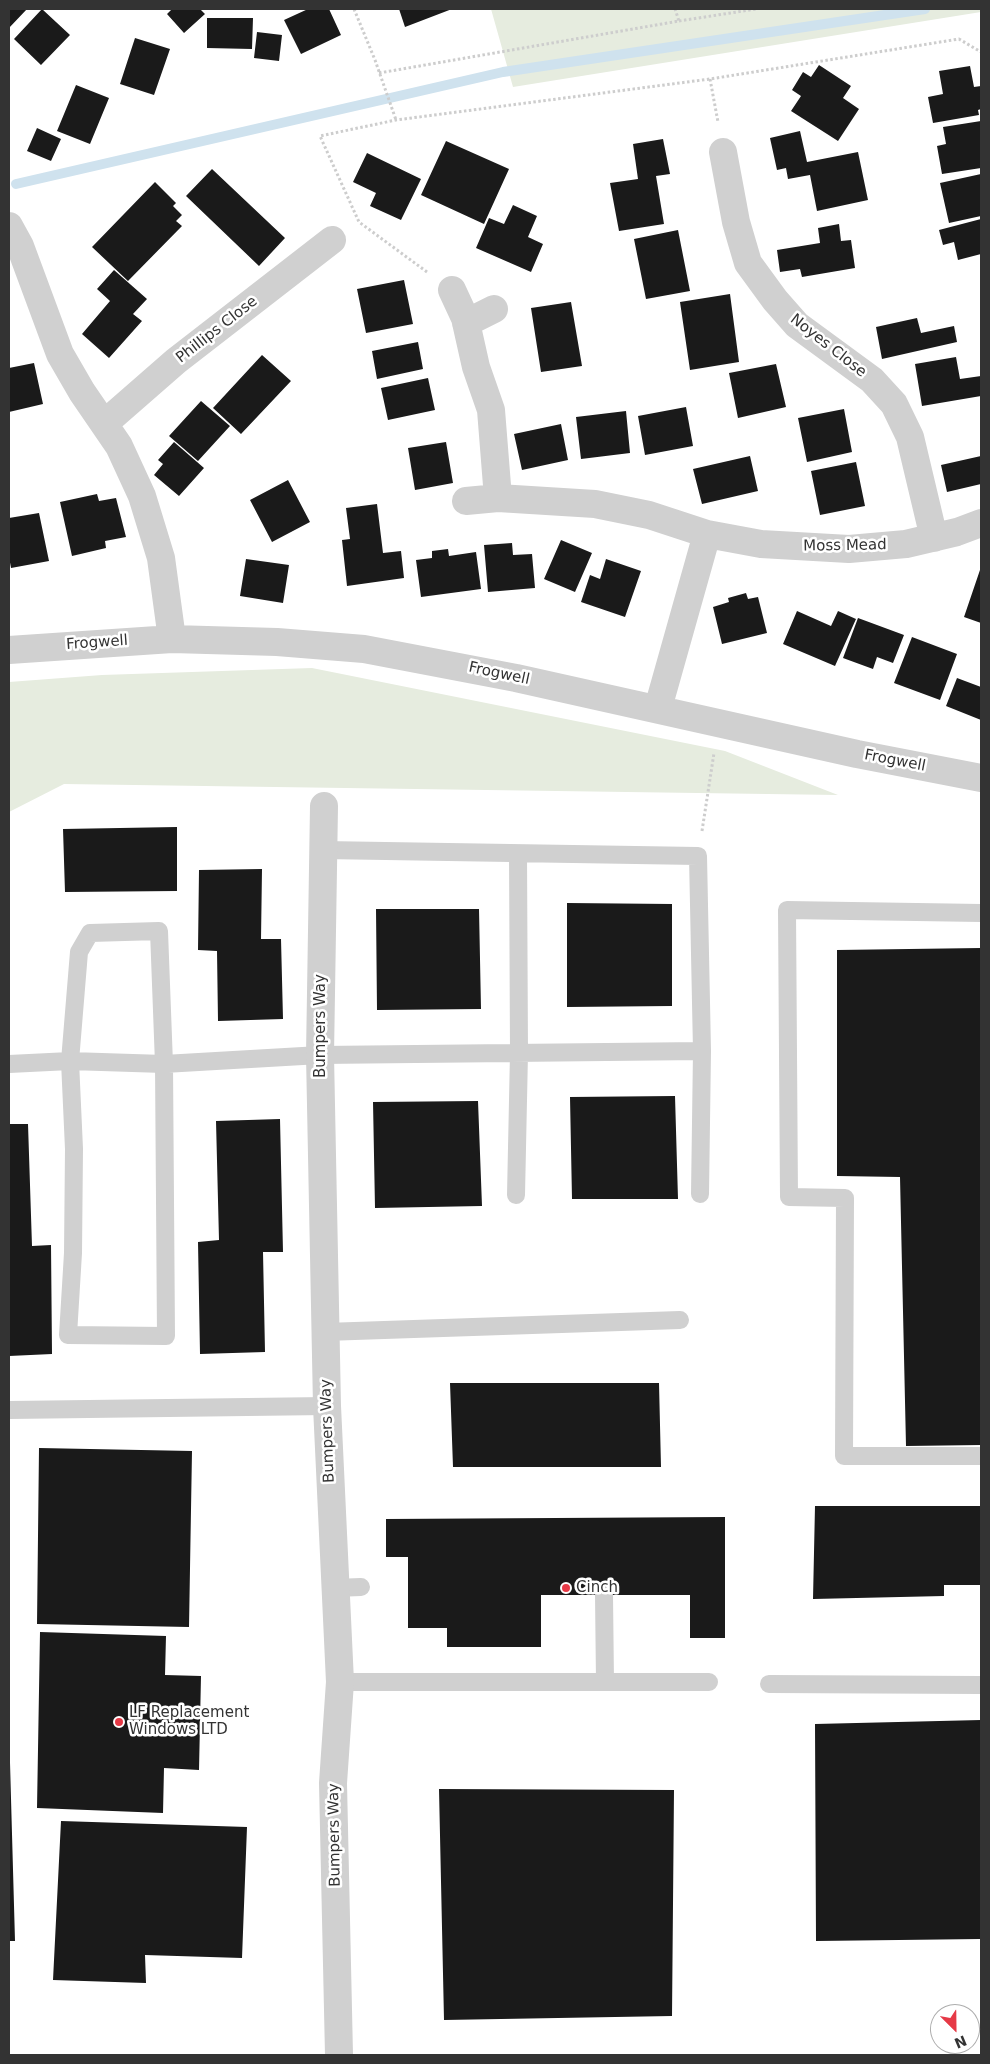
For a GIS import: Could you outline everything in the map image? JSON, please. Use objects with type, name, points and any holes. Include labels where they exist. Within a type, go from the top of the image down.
[{"type":"street","name":"Noyes Close","points":[[723,152],[743,200],[748,263],[775,300],[806,333],[872,380],[894,404],[910,437],[934,538]]},
{"type":"street","name":"Phillips Close","points":[[105,423],[176,361],[332,240]]},
{"type":"street","points":[[12,242],[60,354],[78,386],[105,423],[130,469],[157,539],[172,639]]},
{"type":"street","points":[[452,290],[466,323],[476,367],[493,418],[498,498]]},
{"type":"street","points":[[466,323],[494,309]]},
{"type":"street","name":"Moss Mead","points":[[466,501],[498,498],[564,500],[616,507],[706,534],[761,544],[817,549],[876,548],[934,538],[981,523]]},
{"type":"street","points":[[658,708],[706,534]]},
{"type":"street","name":"Frogwell","points":[[9,650],[172,639],[325,645],[372,650],[441,662],[658,708],[857,754],[981,778]]},
{"type":"street","name":"Bumpers Way","points":[[324,806],[320,1055],[327,1406],[348,1587],[333,1783],[338,2055]]},
{"type":"lane","points":[[323,850],[698,856],[702,1050],[700,1194]]},
{"type":"lane","points":[[516,1195],[519,1053],[518,854]]},
{"type":"lane","points":[[981,913],[787,910],[789,1197],[845,1198],[844,1456],[981,1456]]},
{"type":"lane","points":[[159,931],[164,1064],[166,1336],[68,1335],[73,1253],[74,1149],[70,1061],[79,952],[90,933],[159,931]]},
{"type":"lane","points":[[9,1064],[70,1061],[164,1064],[320,1055],[702,1050]]},
{"type":"lane","points":[[325,1332],[680,1320]]},
{"type":"lane","points":[[9,1410],[327,1406]]},
{"type":"lane","points":[[604,1595],[605,1682]]},
{"type":"lane","points":[[340,1682],[709,1682]]},
{"type":"lane","points":[[769,1684],[981,1685]]},
{"type":"path","points":[[354,9],[375,60],[396,120]]},
{"type":"path","points":[[675,9],[678,21]]},
{"type":"path","points":[[379,72],[756,9]]},
{"type":"path","points":[[452,290],[359,222],[320,136],[396,120],[710,79],[959,39],[981,52]]},
{"type":"path","points":[[710,79],[723,152]]},
{"type":"path","points":[[698,856],[718,722]]},
{"type":"shaded area","points":[[491,9],[981,9],[981,12],[513,87]]},
{"type":"shaded area","points":[[312,668],[725,751],[838,795],[64,784],[9,812],[9,682],[102,675]]},
{"type":"building","points":[[9,9],[27,9],[9,28]]},
{"type":"building","points":[[42,9],[70,35],[41,65],[14,39]]},
{"type":"building","points":[[172,9],[200,9],[205,14],[184,33],[167,14]]},
{"type":"building","points":[[308,9],[329,9],[341,35],[301,54],[284,20]]},
{"type":"building","points":[[399,9],[452,9],[405,27]]},
{"type":"building","points":[[207,18],[253,18],[252,49],[207,48]]},
{"type":"building","points":[[257,32],[282,35],[279,61],[254,58]]},
{"type":"building","points":[[135,38],[170,49],[154,95],[120,84]]},
{"type":"building","points":[[819,65],[851,86],[843,98],[859,109],[838,141],[791,111],[801,96],[792,90],[803,72],[811,77]]},
{"type":"building","points":[[970,66],[974,87],[981,86],[981,109],[978,110],[979,115],[933,123],[928,97],[943,94],[939,71]]},
{"type":"building","points":[[76,85],[109,98],[90,144],[57,131]]},
{"type":"building","points":[[981,121],[981,168],[942,174],[937,146],[946,144],[943,127]]},
{"type":"building","points":[[37,128],[61,139],[51,161],[27,151]]},
{"type":"building","points":[[800,131],[807,162],[858,152],[868,200],[817,211],[810,175],[788,179],[786,168],[777,170],[770,138]]},
{"type":"building","points":[[663,139],[670,174],[656,176],[664,224],[619,231],[610,183],[638,179],[633,144]]},
{"type":"building","points":[[446,141],[509,169],[484,224],[421,195]]},
{"type":"building","points":[[367,153],[421,179],[401,220],[370,206],[376,193],[353,182]]},
{"type":"building","points":[[212,169],[285,238],[259,266],[186,196]]},
{"type":"building","points":[[981,174],[981,216],[949,223],[940,183]]},
{"type":"building","points":[[155,182],[176,203],[173,206],[182,215],[176,221],[182,226],[128,281],[92,247]]},
{"type":"building","points":[[513,205],[537,216],[528,237],[543,244],[531,272],[476,248],[489,218],[504,224]]},
{"type":"building","points":[[981,219],[981,254],[958,260],[954,242],[943,245],[939,230]]},
{"type":"building","points":[[839,224],[841,241],[851,240],[855,268],[802,277],[800,269],[780,272],[777,250],[820,243],[818,228]]},
{"type":"building","points":[[678,230],[690,291],[646,299],[634,239]]},
{"type":"building","points":[[114,270],[147,299],[133,314],[142,321],[109,358],[82,334],[110,301],[97,289]]},
{"type":"building","points":[[404,280],[413,324],[366,333],[357,289]]},
{"type":"building","points":[[730,294],[739,362],[690,370],[680,302]]},
{"type":"building","points":[[571,302],[582,366],[541,372],[531,308]]},
{"type":"building","points":[[917,318],[921,333],[954,326],[957,342],[882,359],[876,327]]},
{"type":"building","points":[[418,342],[423,369],[377,379],[372,351]]},
{"type":"building","points":[[262,355],[291,381],[241,434],[213,408]]},
{"type":"building","points":[[956,357],[960,379],[981,376],[981,396],[922,406],[915,364]]},
{"type":"building","points":[[34,363],[43,404],[9,412],[9,368]]},
{"type":"building","points":[[776,364],[786,407],[738,418],[729,373]]},
{"type":"building","points":[[428,378],[435,410],[388,420],[381,388]]},
{"type":"building","points":[[201,401],[230,426],[198,461],[169,436]]},
{"type":"building","points":[[686,407],[693,446],[645,455],[638,416]]},
{"type":"building","points":[[844,409],[852,452],[807,462],[798,418]]},
{"type":"building","points":[[626,411],[630,453],[581,459],[576,417]]},
{"type":"building","points":[[561,424],[568,460],[522,470],[514,434]]},
{"type":"building","points":[[174,442],[204,468],[179,496],[154,475],[163,464],[158,460]]},
{"type":"building","points":[[446,442],[453,483],[415,490],[408,448]]},
{"type":"building","points":[[750,456],[758,491],[702,504],[693,469]]},
{"type":"building","points":[[981,456],[981,484],[947,492],[941,465]]},
{"type":"building","points":[[856,462],[865,506],[820,515],[811,471]]},
{"type":"building","points":[[288,480],[310,522],[272,542],[250,500]]},
{"type":"building","points":[[97,494],[99,501],[116,498],[126,537],[105,541],[106,548],[72,556],[60,502]]},
{"type":"building","points":[[377,504],[383,553],[401,551],[404,578],[347,586],[342,540],[350,539],[346,508]]},
{"type":"building","points":[[39,513],[49,561],[11,568],[9,557],[9,518]]},
{"type":"building","points":[[561,540],[592,553],[575,592],[544,579]]},
{"type":"building","points":[[512,543],[513,555],[532,554],[535,588],[488,592],[484,545]]},
{"type":"building","points":[[448,549],[449,556],[476,552],[481,589],[421,597],[416,560],[432,558],[432,551]]},
{"type":"building","points":[[246,559],[289,565],[283,603],[240,596]]},
{"type":"building","points":[[606,559],[641,571],[625,617],[581,602],[590,575],[600,579]]},
{"type":"building","points":[[981,567],[981,623],[964,617]]},
{"type":"building","points":[[746,593],[748,599],[758,597],[767,633],[722,644],[713,607],[729,602],[728,598]]},
{"type":"building","points":[[797,611],[831,626],[838,611],[856,619],[835,666],[783,644]]},
{"type":"building","points":[[858,618],[904,635],[893,663],[877,657],[873,669],[843,658]]},
{"type":"building","points":[[912,637],[957,654],[940,700],[894,683]]},
{"type":"building","points":[[957,678],[981,687],[981,720],[946,706]]},
{"type":"building","points":[[177,827],[177,891],[65,892],[63,829]]},
{"type":"building","points":[[262,869],[261,939],[281,939],[283,1019],[218,1021],[217,951],[198,950],[199,870]]},
{"type":"building","points":[[567,903],[672,904],[672,1006],[567,1007]]},
{"type":"building","points":[[376,909],[479,909],[481,1009],[377,1010]]},
{"type":"building","points":[[981,948],[981,1445],[906,1446],[900,1177],[837,1176],[837,950]]},
{"type":"building","points":[[675,1096],[678,1199],[572,1199],[570,1097]]},
{"type":"building","points":[[478,1101],[482,1206],[375,1208],[373,1102]]},
{"type":"building","points":[[280,1119],[283,1252],[263,1252],[265,1352],[200,1354],[198,1242],[219,1240],[216,1121]]},
{"type":"building","points":[[9,1124],[28,1124],[32,1246],[51,1245],[52,1354],[9,1356]]},
{"type":"building","points":[[450,1383],[659,1383],[661,1467],[453,1467]]},
{"type":"building","points":[[39,1448],[192,1451],[189,1627],[37,1624]]},
{"type":"building","points":[[815,1506],[981,1506],[981,1585],[944,1585],[944,1596],[813,1599]]},
{"type":"building","name":"Cinch","points":[[725,1517],[725,1638],[690,1638],[690,1595],[541,1595],[541,1647],[447,1647],[447,1628],[408,1628],[408,1557],[386,1557],[386,1519]]},
{"type":"building","name":"LF Replacement Windows LTD","points":[[40,1632],[166,1636],[165,1675],[201,1676],[199,1770],[164,1768],[163,1813],[37,1808]]},
{"type":"building","points":[[981,1720],[981,1939],[816,1941],[815,1724]]},
{"type":"building","points":[[9,1727],[15,1941],[9,1941]]},
{"type":"building","points":[[439,1789],[674,1790],[672,2016],[444,2020]]},
{"type":"building","points":[[61,1821],[247,1827],[242,1958],[145,1955],[146,1983],[53,1980]]},
{"type":"waterway","points":[[16,184],[503,72],[925,9]]},
{"type":"place","name":"Cinch","points":[[566,1588]]},
{"type":"place","name":"LF Replacement Windows LTD","points":[[119,1722]]}]
